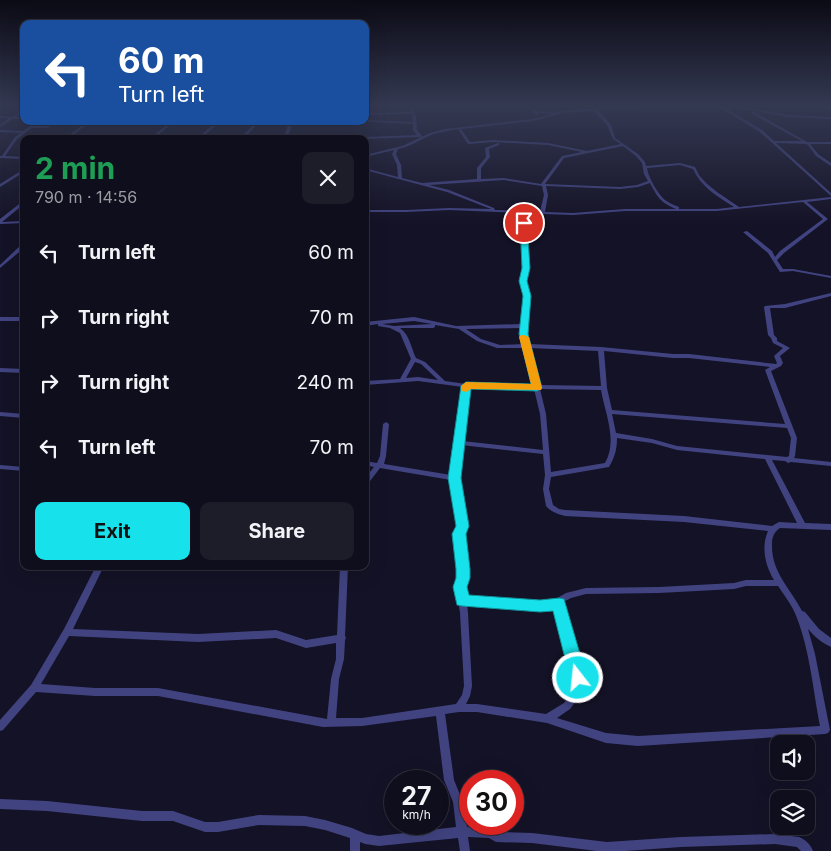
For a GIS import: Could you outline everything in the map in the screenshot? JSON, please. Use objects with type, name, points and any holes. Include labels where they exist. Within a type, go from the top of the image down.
[{"type":"street","points":[[1,157],[11,145]]},
{"type":"street","points":[[369,155],[396,149],[405,145]]},
{"type":"street","points":[[479,180],[479,168],[488,157],[487,148],[496,145]]},
{"type":"street","points":[[551,145],[586,152]]},
{"type":"street","points":[[542,214],[546,195],[543,185],[544,180],[563,157],[623,145],[637,156],[645,167],[650,182],[664,202],[684,210]]},
{"type":"street","points":[[776,145],[831,197]]},
{"type":"street","points":[[809,145],[817,156],[831,165]]},
{"type":"street","points":[[396,149],[394,154],[399,165],[400,178]]},
{"type":"street","points":[[1,157],[20,158]]},
{"type":"street","points":[[645,167],[680,164],[694,168],[697,175],[719,195],[737,207]]},
{"type":"street","points":[[369,170],[448,191],[502,212]]},
{"type":"street","points":[[0,186],[20,173]]},
{"type":"street","points":[[421,184],[511,180],[543,185],[620,188],[638,186],[650,182]]},
{"type":"street","points":[[369,211],[449,209],[542,214],[717,210],[831,197]]},
{"type":"street","points":[[775,260],[782,252],[829,218],[804,201]]},
{"type":"street","points":[[0,222],[20,205]]},
{"type":"street","points":[[524,212],[526,268],[523,281],[527,296],[524,326],[526,346],[543,414],[548,475],[546,489],[550,506],[557,512],[602,516],[684,519],[772,528],[779,525],[831,527]]},
{"type":"street","points":[[0,222],[20,222]]},
{"type":"street","points":[[745,232],[770,252],[782,271],[793,270],[831,277]]},
{"type":"street","points":[[0,267],[20,249]]},
{"type":"street","points":[[788,461],[792,456],[795,441],[768,372],[780,363],[777,356],[787,348],[774,342],[774,338],[771,335],[767,308],[785,306],[831,294]]},
{"type":"street","points":[[0,319],[20,319]]},
{"type":"street","points":[[369,324],[414,319],[444,326]]},
{"type":"street","points":[[369,324],[395,327],[412,325],[460,328],[524,326]]},
{"type":"street","points":[[395,327],[404,333],[414,359],[423,363],[444,382]]},
{"type":"street","points":[[460,328],[490,345],[499,347],[526,346],[601,349],[689,356],[775,366]]},
{"type":"street","points":[[548,475],[607,465],[611,460],[613,434],[610,412],[605,398],[601,349]]},
{"type":"street","points":[[403,379],[414,359]]},
{"type":"street","points":[[0,370],[20,370]]},
{"type":"street","points":[[369,383],[422,379],[466,386],[604,388]]},
{"type":"street","points":[[459,708],[466,696],[468,686],[460,587],[463,569],[459,534],[463,526],[454,478],[466,386]]},
{"type":"street","points":[[610,412],[790,426]]},
{"type":"street","points":[[0,414],[20,416]]},
{"type":"street","points":[[369,478],[380,465],[384,456],[386,424]]},
{"type":"street","points":[[613,434],[677,448],[831,464]]},
{"type":"street","points":[[460,443],[545,452]]},
{"type":"street","points":[[768,458],[802,525]]},
{"type":"street","points":[[369,464],[454,478]]},
{"type":"street","points":[[0,467],[20,468]]},
{"type":"street","points":[[772,528],[769,535],[770,562],[779,583],[816,632],[831,643]]},
{"type":"street","points":[[0,728],[34,688],[67,632],[98,570]]},
{"type":"street","points":[[331,723],[342,638],[344,570]]},
{"type":"street","points":[[547,719],[567,706],[577,691],[578,678],[559,604],[562,599],[569,595],[586,591],[660,590],[734,586],[746,583],[779,583]]},
{"type":"street","points":[[462,600],[540,606],[559,604]]},
{"type":"street","points":[[34,688],[95,692],[158,692],[286,717],[331,723],[362,722],[459,708],[477,708],[547,719],[606,738],[638,741],[825,730],[812,655],[798,609]]},
{"type":"street","points":[[67,632],[198,638],[276,634],[306,644],[342,638]]},
{"type":"street","points":[[440,711],[449,780],[459,810]]},
{"type":"street","points":[[0,804],[47,806],[142,816],[173,816],[205,826],[218,827],[260,820],[304,821],[356,834],[365,839],[379,841],[459,832]]},
{"type":"street","points":[[355,851],[356,834]]},
{"type":"street","points":[[462,835],[465,851]]},
{"type":"street","points":[[494,835],[607,847],[775,839],[798,842],[808,851]]},
{"type":"slow traffic","points":[[466,389],[466,386],[537,388],[524,337]]},
{"type":"route","points":[[524,223],[526,268],[523,281],[527,296],[524,340],[537,388],[466,386],[454,478],[463,526],[459,534],[463,569],[460,587],[462,600],[487,604],[540,606],[559,604],[561,618],[578,678]]}]
